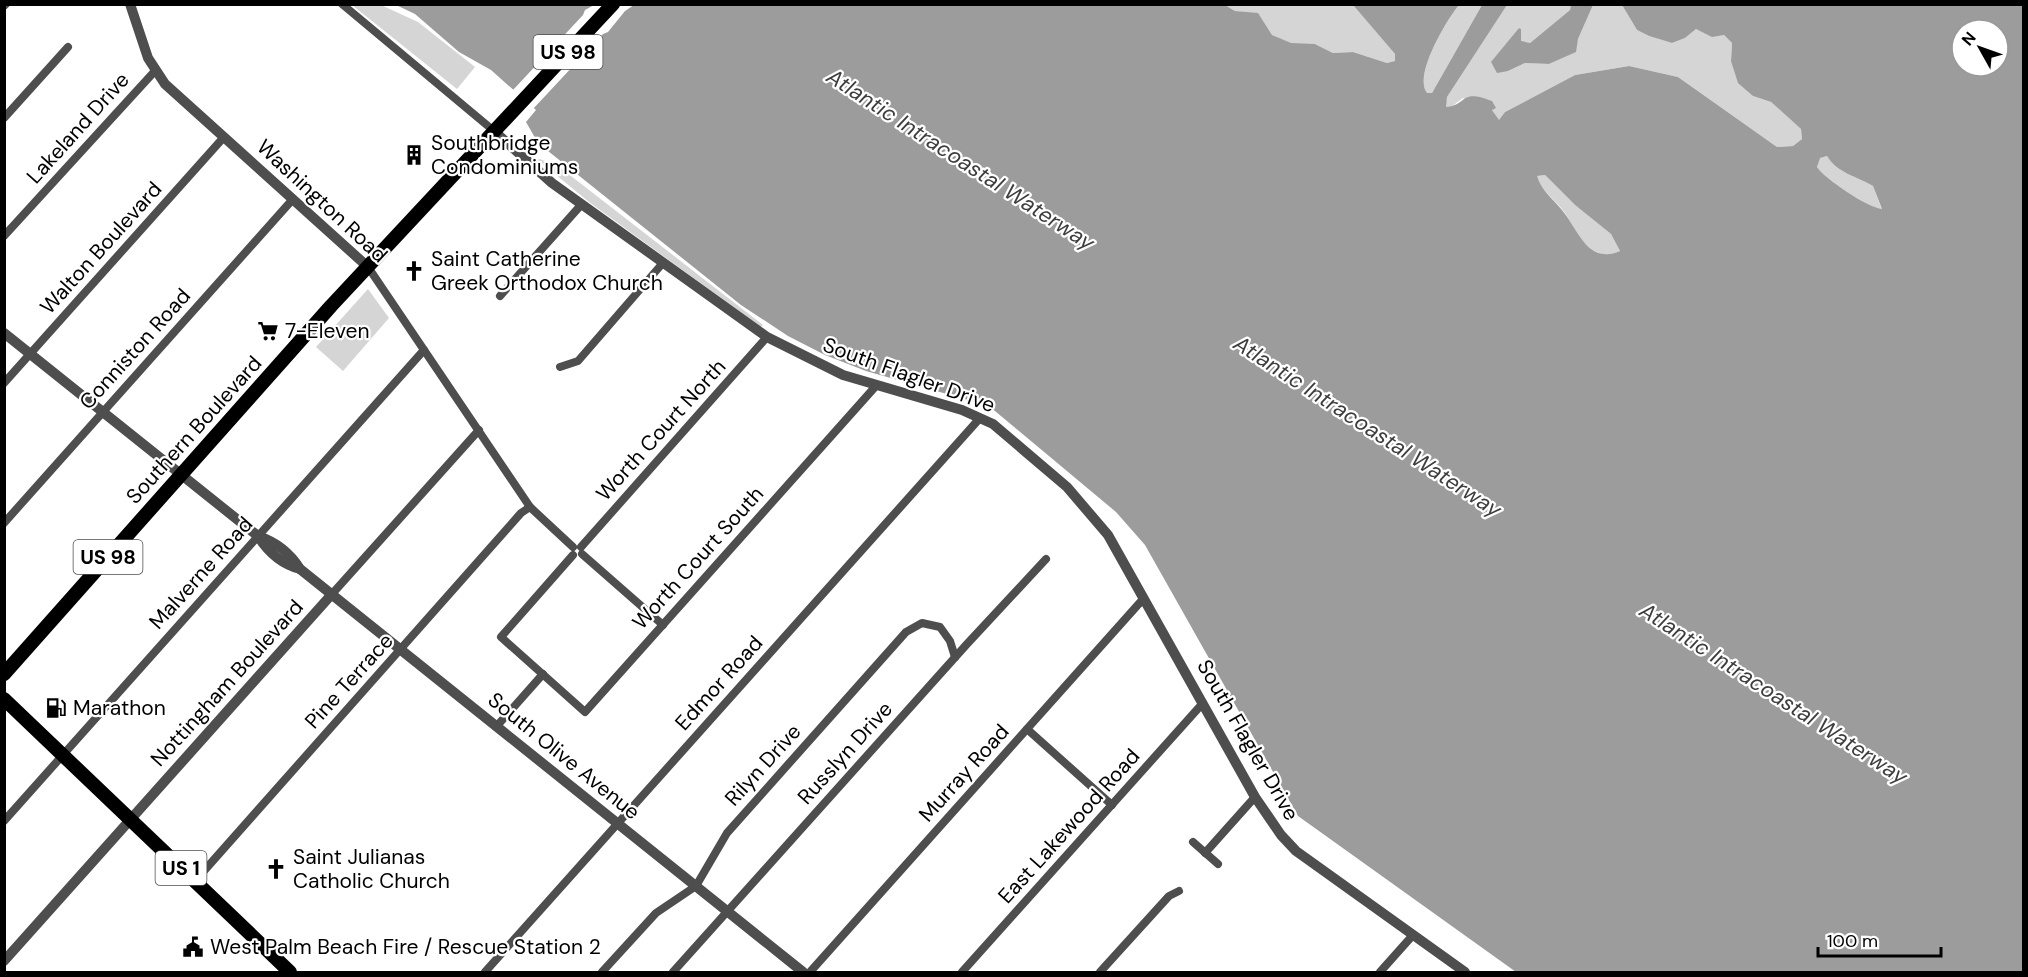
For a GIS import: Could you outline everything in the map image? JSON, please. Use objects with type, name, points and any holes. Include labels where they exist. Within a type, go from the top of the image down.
[{"type":"main road","name":"Southern Boulevard","points":[[4,674],[368,267],[613,4]]},
{"type":"main road","name":"US 1","points":[[4,699],[290,972]]},
{"type":"street","name":"Washington Road","points":[[130,4],[154,72],[171,92],[368,267],[530,507],[663,625]]},
{"type":"street","name":"South Flagler Drive","points":[[342,4],[494,131],[552,183],[767,337],[814,363],[875,387],[980,418],[1008,435],[1079,499],[1108,535],[1255,797],[1281,835],[1296,851],[1465,972]]},
{"type":"street","points":[[4,118],[68,46]]},
{"type":"street","name":"Lakeland Drive","points":[[4,236],[154,72]]},
{"type":"street","name":"Walton Boulevard","points":[[4,383],[224,137]]},
{"type":"street","name":"Conniston Road","points":[[4,523],[293,199]]},
{"type":"street","points":[[500,296],[581,205]]},
{"type":"street","points":[[560,367],[578,361],[662,264]]},
{"type":"street","name":"South Olive Avenue","points":[[4,333],[258,536],[265,548],[287,566],[300,569],[332,594],[803,972]]},
{"type":"street","name":"Worth Court North","points":[[543,674],[501,637],[767,337]]},
{"type":"street","name":"Malverne Road","points":[[4,821],[424,350]]},
{"type":"street","name":"Worth Court South","points":[[543,674],[585,712],[875,387]]},
{"type":"street","name":"Edmor Road","points":[[485,972],[980,418]]},
{"type":"street","name":"Nottingham Boulevard","points":[[4,961],[479,430]]},
{"type":"street","name":"Pine Terrace","points":[[195,881],[521,513],[530,507]]},
{"type":"street","name":"Russlyn Drive","points":[[673,972],[954,657],[1046,559]]},
{"type":"street","name":"Murray Road","points":[[810,972],[1144,598]]},
{"type":"street","name":"Rilyn Drive","points":[[602,972],[656,914],[696,886],[703,878],[727,833],[906,632],[922,623],[940,627],[950,641],[954,657]]},
{"type":"street","points":[[496,727],[543,674]]},
{"type":"street","name":"East Lakewood Road","points":[[962,972],[1203,703]]},
{"type":"street","points":[[1027,729],[1112,805]]},
{"type":"street","points":[[1205,853],[1255,797]]},
{"type":"street","points":[[1193,842],[1218,864]]},
{"type":"street","points":[[1100,972],[1169,896],[1179,891]]},
{"type":"street","points":[[1380,972],[1413,935]]},
{"type":"shaded area","points":[[352,5],[381,5],[418,22],[475,67],[457,89]]},
{"type":"shaded area","points":[[1225,5],[1353,5],[1395,54],[1396,61],[1387,63],[1353,52],[1333,53],[1315,44],[1291,44],[1272,35],[1258,14],[1235,11]]},
{"type":"shaded area","points":[[1459,5],[1482,5],[1432,93],[1427,93],[1424,74],[1428,61],[1447,22]]},
{"type":"shaded area","points":[[1507,5],[1571,5],[1570,10],[1530,43],[1521,42],[1521,29],[1519,28],[1509,42],[1508,71],[1525,63],[1549,64],[1575,52],[1578,39],[1593,5],[1622,5],[1637,30],[1672,43],[1685,38],[1696,29],[1712,36],[1724,35],[1732,43],[1731,61],[1753,96],[1771,102],[1801,129],[1802,139],[1793,146],[1777,147],[1678,77],[1629,66],[1575,75],[1505,112],[1499,121],[1492,110],[1463,98],[1451,107],[1445,108],[1447,97]]},
{"type":"shaded area","points":[[1827,156],[1841,170],[1873,186],[1882,210],[1857,198],[1822,172],[1817,167],[1819,158]]},
{"type":"shaded area","points":[[538,160],[562,169],[763,325],[761,327],[589,202]]},
{"type":"shaded area","points":[[1545,175],[1575,205],[1611,234],[1620,251],[1601,254],[1586,245],[1536,176]]},
{"type":"shaded area","points":[[368,289],[389,318],[343,371],[316,347]]},
{"type":"water","name":"Atlantic Intracoastal Waterway","points":[[396,5],[1225,5],[1235,11],[1258,13],[1272,35],[1291,43],[1315,44],[1333,53],[1353,52],[1387,63],[1395,61],[1395,54],[1353,5],[1459,5],[1433,48],[1424,74],[1427,93],[1432,93],[1482,5],[1507,5],[1447,97],[1446,107],[1453,106],[1465,98],[1481,97],[1492,101],[1496,108],[1492,110],[1499,120],[1505,112],[1575,75],[1629,66],[1678,77],[1777,147],[1793,146],[1802,139],[1801,129],[1771,102],[1753,96],[1738,83],[1731,61],[1732,43],[1724,35],[1712,37],[1696,29],[1685,38],[1672,43],[1637,30],[1622,5],[2023,5],[2023,972],[1516,972],[1298,816],[1145,545],[1116,512],[989,406],[866,371],[825,355],[788,336],[741,305],[538,143],[526,122],[536,110],[491,70],[459,52],[415,14]],"holes":[[[1827,156],[1841,170],[1873,186],[1882,209],[1847,192],[1821,172],[1817,167],[1820,158]],[[1545,175],[1575,205],[1611,234],[1620,251],[1609,254],[1599,253],[1585,243],[1562,210],[1544,190],[1537,176]]]},
{"type":"water","points":[[1571,5],[1593,5],[1578,39],[1576,52],[1549,64],[1525,63],[1508,71],[1497,73],[1491,62],[1519,28],[1521,29],[1521,41],[1530,43],[1570,10]]},
{"type":"pier","points":[[594,5],[634,5],[625,11],[608,32],[603,34],[533,109],[513,90],[583,15],[585,10]]},
{"type":"place","name":"Southbridge Condominiums","points":[[414,155]]},
{"type":"place","name":"Saint Catherine Greek Orthodox Church","points":[[414,271]]},
{"type":"place","name":"7-Eleven","points":[[268,331]]},
{"type":"place","name":"Marathon","points":[[56,708]]},
{"type":"place","name":"Saint Julianas Catholic Church","points":[[276,869]]},
{"type":"place","name":"West Palm Beach Fire / Rescue Station 2","points":[[193,947]]}]
